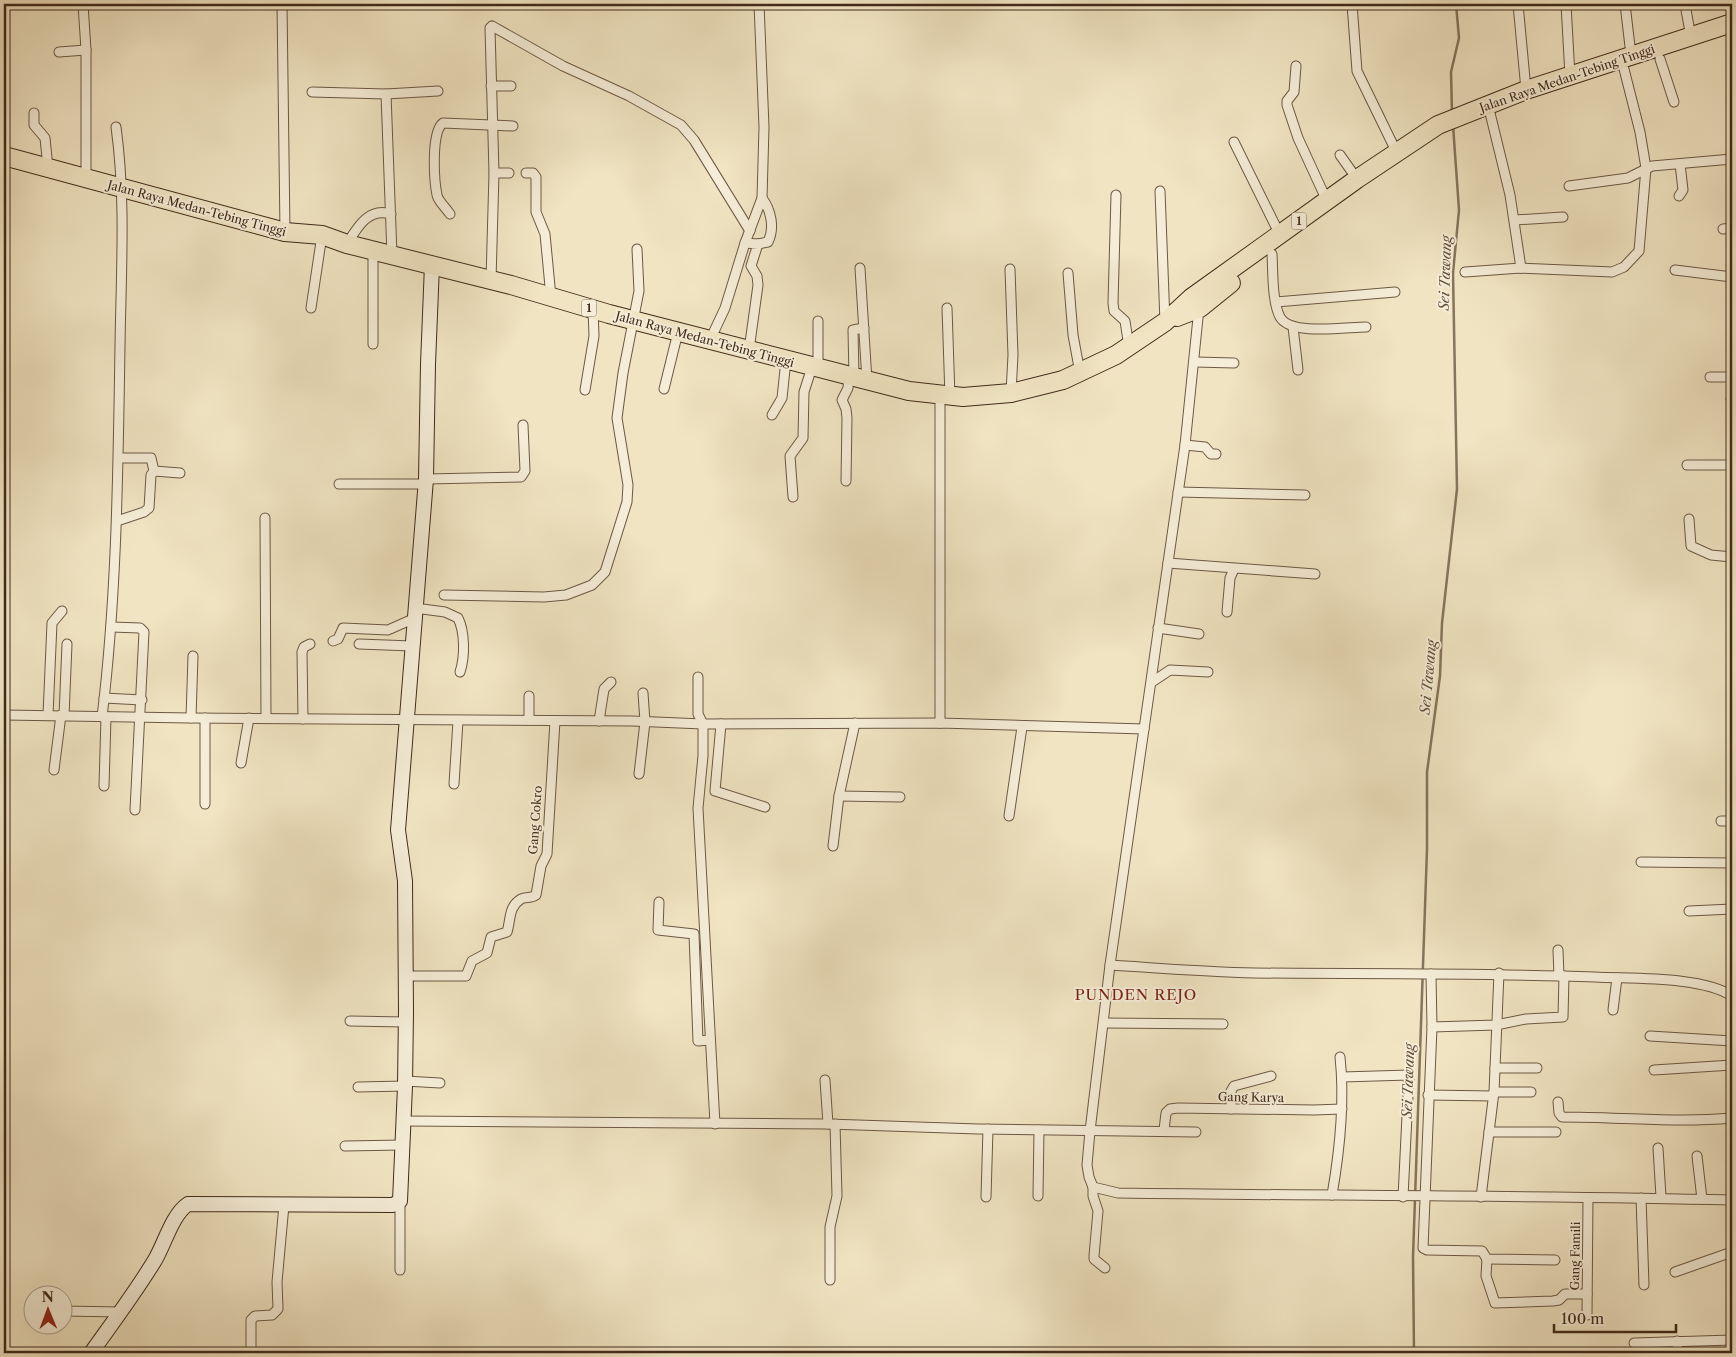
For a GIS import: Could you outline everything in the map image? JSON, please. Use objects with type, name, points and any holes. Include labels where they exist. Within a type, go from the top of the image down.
[{"type":"highway","name":"Jalan Raya Medan-Tebing Tinggi","points":[[1458,121],[1490,113],[1630,64],[1690,37],[1732,23]]},
{"type":"highway","name":"Jalan Raya Medan-Tebing Tinggi","points":[[4,156],[285,232],[322,235],[373,251],[491,280],[550,298],[678,332],[909,391],[945,396],[1011,393],[1055,383],[1080,373],[1129,347],[1165,322],[1191,298],[1396,151],[1526,90],[1570,76],[1660,59],[1732,34]]},
{"type":"highway","name":"Jalan Raya Medan-Tebing Tinggi","points":[[1165,322],[1200,308],[1440,130]]},
{"type":"street","points":[[83,4],[86,50],[86,178]]},
{"type":"street","points":[[282,4],[285,232]]},
{"type":"street","points":[[749,350],[758,285],[757,276],[751,266],[750,231],[762,198],[764,127],[759,4]]},
{"type":"street","points":[[1352,4],[1357,71],[1396,151]]},
{"type":"street","points":[[1518,4],[1526,90]]},
{"type":"street","points":[[1566,4],[1570,76]]},
{"type":"street","points":[[1466,272],[1521,268],[1612,272],[1624,267],[1638,251],[1646,168],[1630,64],[1625,4]]},
{"type":"street","points":[[1686,10],[1690,37]]},
{"type":"street","points":[[491,280],[494,173],[490,86],[490,28],[492,26],[563,66],[629,96],[684,128],[694,140],[750,231]]},
{"type":"street","points":[[59,52],[86,50]]},
{"type":"street","points":[[1660,59],[1674,102]]},
{"type":"street","points":[[1296,66],[1294,92],[1287,101],[1287,105],[1295,131],[1327,201]]},
{"type":"street","points":[[490,86],[511,86]]},
{"type":"street","points":[[312,92],[386,94],[438,91]]},
{"type":"street","points":[[386,94],[392,256]]},
{"type":"street","points":[[34,113],[34,126],[44,138],[48,168]]},
{"type":"street","points":[[1490,113],[1515,220],[1521,268]]},
{"type":"street","points":[[450,214],[437,195],[434,149],[436,131],[443,123],[513,126]]},
{"type":"street","points":[[104,786],[104,698],[111,627],[117,521],[122,187],[116,127]]},
{"type":"street","points":[[1234,142],[1280,235]]},
{"type":"street","points":[[1340,155],[1357,178]]},
{"type":"street","points":[[1569,186],[1628,178],[1646,168],[1732,160]]},
{"type":"street","points":[[1679,196],[1683,190],[1680,164]]},
{"type":"street","points":[[494,173],[509,173]]},
{"type":"street","points":[[526,173],[533,173],[536,178],[536,212],[545,234],[550,298]]},
{"type":"street","points":[[1160,191],[1165,322]]},
{"type":"street","points":[[1116,195],[1113,303],[1114,310],[1125,321],[1129,347]]},
{"type":"street","points":[[751,244],[768,242],[770,236],[771,212],[762,198]]},
{"type":"street","points":[[347,244],[359,223],[375,213],[391,214]]},
{"type":"street","points":[[1515,220],[1563,217]]},
{"type":"street","points":[[311,308],[322,235]]},
{"type":"street","points":[[710,340],[751,244]]},
{"type":"street","points":[[444,595],[544,597],[566,595],[592,586],[605,572],[619,534],[627,502],[628,485],[618,418],[623,373],[640,278],[638,249]]},
{"type":"street","points":[[373,251],[373,344]]},
{"type":"street","points":[[1272,254],[1276,302],[1280,317],[1293,328],[1366,326]]},
{"type":"street","points":[[400,1270],[400,1202],[405,1084],[405,881],[398,830],[426,482],[432,265]]},
{"type":"street","points":[[846,481],[846,409],[842,400],[856,378],[864,328],[860,268]]},
{"type":"street","points":[[1010,269],[1013,355],[1011,393]]},
{"type":"street","points":[[1674,270],[1732,277]]},
{"type":"street","points":[[1068,273],[1073,335],[1080,373]]},
{"type":"street","points":[[1276,302],[1395,292]]},
{"type":"street","points":[[940,723],[947,308]]},
{"type":"street","points":[[1105,1268],[1094,1259],[1098,1211],[1089,1177],[1090,1131],[1110,965],[1185,445],[1200,308]]},
{"type":"street","points":[[585,390],[594,336],[593,309]]},
{"type":"street","points":[[793,497],[790,456],[803,438],[804,392],[815,368],[818,322]]},
{"type":"street","points":[[856,378],[853,330],[855,328],[864,328]]},
{"type":"street","points":[[1293,328],[1298,370]]},
{"type":"street","points":[[664,389],[678,332]]},
{"type":"street","points":[[772,415],[782,398],[786,360]]},
{"type":"street","points":[[1195,362],[1234,363]]},
{"type":"street","points":[[1710,377],[1732,377]]},
{"type":"street","points":[[339,484],[521,477],[524,471],[523,426]]},
{"type":"street","points":[[1185,445],[1205,447],[1211,454],[1216,454]]},
{"type":"street","points":[[117,521],[144,512],[149,508],[150,484],[154,470],[152,458],[118,458]]},
{"type":"street","points":[[1687,465],[1732,465]]},
{"type":"street","points":[[154,470],[180,473]]},
{"type":"street","points":[[1178,492],[1306,495]]},
{"type":"street","points":[[265,518],[266,718]]},
{"type":"street","points":[[1689,519],[1691,546],[1711,555],[1732,557]]},
{"type":"street","points":[[1168,563],[1315,574]]},
{"type":"street","points":[[1227,612],[1230,578],[1234,569]]},
{"type":"street","points":[[48,715],[52,623],[62,611]]},
{"type":"street","points":[[333,641],[338,638],[343,628],[388,630],[415,613],[445,612],[458,618],[462,631],[463,652],[460,672]]},
{"type":"street","points":[[111,627],[140,628],[144,632],[135,810]]},
{"type":"street","points":[[1158,628],[1198,634]]},
{"type":"street","points":[[54,770],[62,716],[66,644]]},
{"type":"street","points":[[303,718],[302,652],[304,647],[310,644]]},
{"type":"street","points":[[359,644],[412,646]]},
{"type":"street","points":[[191,718],[193,656]]},
{"type":"street","points":[[1152,682],[1170,670],[1208,672]]},
{"type":"street","points":[[698,676],[698,714],[703,724],[703,756],[698,808],[715,1124]]},
{"type":"street","points":[[598,721],[603,693],[606,686],[611,682]]},
{"type":"street","points":[[639,774],[644,722],[643,693]]},
{"type":"street","points":[[529,696],[529,720]]},
{"type":"street","points":[[104,698],[142,700]]},
{"type":"street","points":[[4,715],[141,718],[529,720],[703,724],[940,723],[1144,729]]},
{"type":"street","points":[[205,718],[205,804]]},
{"type":"street","points":[[241,763],[248,718]]},
{"type":"street","points":[[454,784],[458,721]]},
{"type":"street","name":"Gang Cokro","points":[[405,976],[466,976],[472,961],[487,953],[491,937],[507,932],[509,915],[515,904],[523,898],[536,895],[541,866],[547,854],[555,721]]},
{"type":"street","points":[[833,846],[839,796],[855,723]]},
{"type":"street","points":[[721,724],[715,791],[765,807]]},
{"type":"street","points":[[1009,816],[1022,726]]},
{"type":"street","points":[[839,796],[900,797]]},
{"type":"street","points":[[1721,821],[1732,821]]},
{"type":"street","points":[[1641,862],[1732,862]]},
{"type":"street","points":[[659,902],[658,930],[694,934],[698,1041],[709,1040]]},
{"type":"street","points":[[1689,911],[1732,909]]},
{"type":"street","points":[[1432,1028],[1496,1025],[1526,1019],[1563,1017],[1562,976],[1558,950]]},
{"type":"street","points":[[1110,965],[1252,973],[1499,973],[1617,978],[1690,983],[1721,989],[1732,996]]},
{"type":"street","points":[[1481,1197],[1493,1094],[1499,973]]},
{"type":"street","points":[[1429,974],[1432,1028],[1428,1095],[1424,1249],[1482,1251],[1487,1259],[1486,1276],[1495,1303],[1552,1301],[1559,1300],[1565,1294],[1587,1294]]},
{"type":"street","points":[[1613,1010],[1617,978]]},
{"type":"street","points":[[350,1021],[405,1022]]},
{"type":"street","points":[[1104,1023],[1223,1024]]},
{"type":"street","points":[[1650,1036],[1732,1041]]},
{"type":"street","points":[[1332,1194],[1342,1109],[1340,1057]]},
{"type":"street","points":[[1654,1070],[1732,1065]]},
{"type":"street","points":[[1495,1068],[1537,1068]]},
{"type":"street","points":[[1342,1077],[1410,1075],[1404,1197]]},
{"type":"street","points":[[1231,1109],[1231,1091],[1234,1086],[1271,1076]]},
{"type":"street","points":[[824,1080],[832,1124],[836,1208],[831,1219],[830,1280]]},
{"type":"street","points":[[358,1087],[440,1083]]},
{"type":"street","points":[[1428,1095],[1532,1092]]},
{"type":"street","points":[[1558,1102],[1559,1113],[1562,1117],[1672,1118],[1690,1121],[1732,1118]]},
{"type":"street","name":"Gang Karya","points":[[1164,1130],[1164,1119],[1170,1109],[1342,1109]]},
{"type":"street","points":[[403,1121],[832,1124],[988,1129],[1164,1130],[1196,1132]]},
{"type":"street","points":[[986,1197],[988,1129]]},
{"type":"street","points":[[1038,1196],[1039,1130]]},
{"type":"street","points":[[1489,1132],[1556,1132]]},
{"type":"street","points":[[345,1146],[402,1145]]},
{"type":"street","points":[[1658,1148],[1661,1197]]},
{"type":"street","points":[[1698,1156],[1702,1199]]},
{"type":"street","points":[[1093,1187],[1118,1193],[1332,1194],[1404,1197],[1661,1197],[1732,1200]]},
{"type":"street","name":"Gang Famili","points":[[1587,1315],[1588,1198]]},
{"type":"street","points":[[1640,1198],[1644,1286]]},
{"type":"street","points":[[91,1353],[122,1312],[156,1258],[180,1212],[188,1204],[393,1205],[400,1202]]},
{"type":"street","points":[[251,1353],[251,1320],[255,1316],[272,1315],[278,1310],[277,1282],[284,1205]]},
{"type":"street","points":[[1675,1272],[1732,1252]]},
{"type":"street","points":[[1487,1259],[1555,1260]]},
{"type":"street","points":[[72,1311],[122,1312]]},
{"type":"street","points":[[1634,1343],[1732,1340]]},
{"type":"street","points":[[1677,1341],[1678,1353]]},
{"type":"waterway","name":"Sei Tawang","points":[[1452,112],[1451,72],[1459,38],[1456,4]]},
{"type":"waterway","name":"Sei Tawang","points":[[1414,1353],[1413,1257],[1427,849],[1427,772],[1440,676],[1442,623],[1457,489],[1453,273],[1459,210],[1453,125]]},
{"type":"district","name":"PUNDEN REJO","points":[[1136,994]]}]
